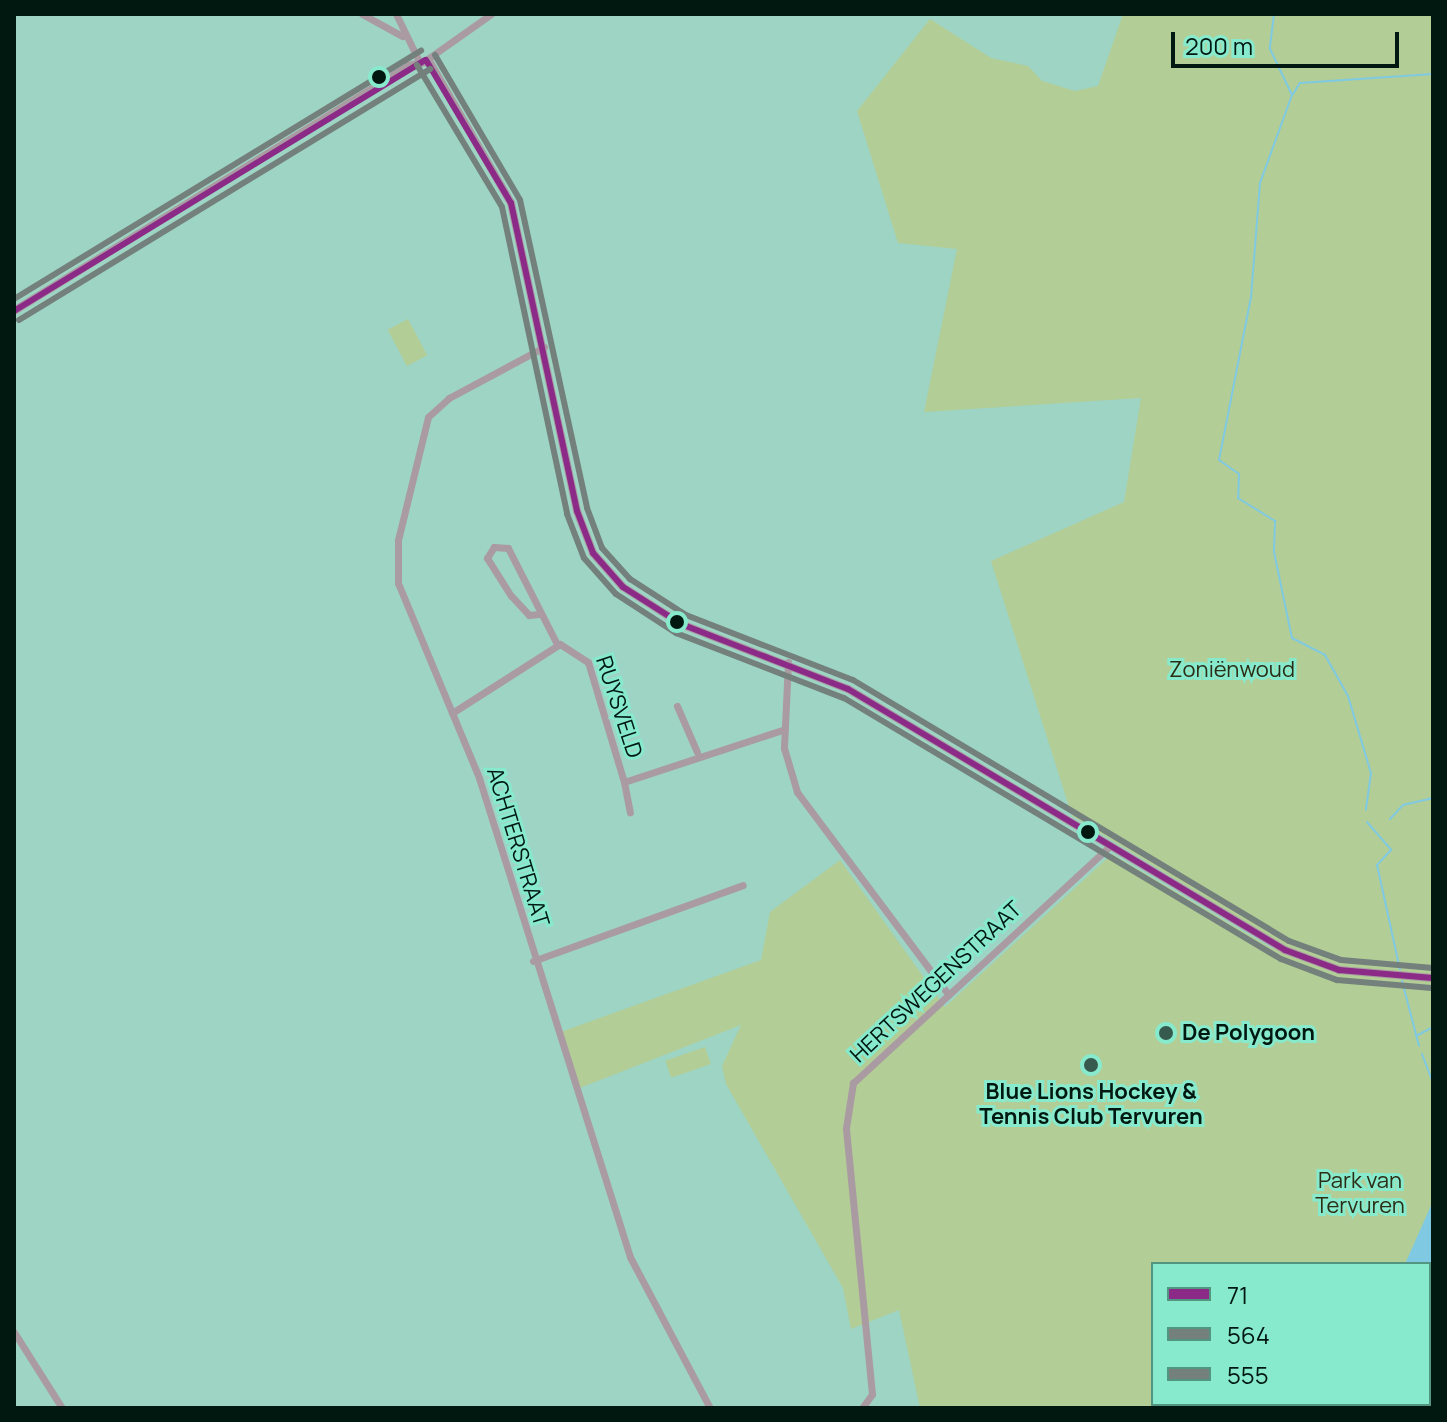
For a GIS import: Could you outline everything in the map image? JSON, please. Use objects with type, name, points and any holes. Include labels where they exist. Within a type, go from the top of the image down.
[{"type":"street","points":[[362,14],[403,36]]},
{"type":"street","points":[[396,14],[403,36],[511,203],[577,511],[607,572],[681,624],[788,662],[848,689],[1110,846],[1326,967],[1433,978]]},
{"type":"street","points":[[14,311],[422,61],[491,14]]},
{"type":"street","name":"ACHTERSTRAAT","points":[[544,347],[449,398],[423,431],[398,540],[398,583],[479,778],[533,961],[630,1257],[710,1408]]},
{"type":"street","points":[[452,713],[557,644],[508,548],[494,547],[487,558],[511,596],[529,615],[539,614]]},
{"type":"street","name":"RUYSVELD","points":[[557,644],[578,649],[588,662],[630,812]]},
{"type":"street","points":[[788,662],[785,729],[797,792],[948,994]]},
{"type":"street","points":[[677,706],[689,749],[697,752]]},
{"type":"street","name":"RUYSVELD","points":[[624,782],[694,762],[697,752],[785,729]]},
{"type":"street","name":"HERTSWEGENSTRAAT","points":[[862,1408],[872,1394],[847,1105],[853,1083],[1110,846]]},
{"type":"street","points":[[533,961],[743,885]]},
{"type":"street","points":[[14,1332],[62,1408]]},
{"type":"green space","name":"Zoniënwoud","points":[[1123,14],[1433,14],[1433,1408],[920,1408],[899,1310],[851,1329],[843,1288],[726,1084],[722,1066],[741,1025],[577,1089],[558,1033],[761,960],[770,912],[840,860],[945,1007],[1112,854],[1273,949],[1276,941],[1072,816],[991,561],[1124,502],[1141,398],[924,412],[957,249],[898,243],[857,111],[930,19],[991,58],[1028,66],[1042,81],[1075,91],[1098,86]]},
{"type":"green space","points":[[408,319],[427,355],[407,366],[388,330]]},
{"type":"green space","points":[[705,1047],[711,1064],[671,1078],[665,1061]]},
{"type":"water","points":[[1433,1201],[1431,1314],[1431,1262],[1406,1262]]},
{"type":"waterway","points":[[1274,14],[1270,49],[1292,95],[1260,183],[1251,297],[1219,460],[1239,474],[1238,498],[1275,521],[1274,552],[1292,638],[1325,655],[1348,696],[1371,773],[1366,810]]},
{"type":"waterway","points":[[1293,94],[1300,83],[1433,74]]},
{"type":"waterway","points":[[1390,819],[1403,805],[1433,798]]},
{"type":"waterway","points":[[1367,822],[1391,850],[1377,865],[1400,970]]},
{"type":"waterway","points":[[1402,981],[1419,1046]]},
{"type":"waterway","points":[[1416,1036],[1433,1027]]},
{"type":"waterway","points":[[1422,1054],[1433,1082]]},
{"type":"transit line","name":"555","points":[[14,299],[421,51]]},
{"type":"transit line","name":"555","points":[[435,55],[520,200],[587,508],[602,548],[630,579],[686,615],[853,680],[1289,941],[1341,960],[1433,968]]},
{"type":"transit line","name":"71","points":[[426,60],[511,203],[577,511],[593,553],[623,587],[681,624],[848,689],[1285,950],[1339,970],[1433,978]]},
{"type":"transit line","name":"71","points":[[14,311],[426,60]]},
{"type":"transit line","name":"564","points":[[417,65],[502,207],[567,514],[584,558],[616,594],[676,633],[844,698],[1281,959],[1337,980],[1432,988]]},
{"type":"transit line","name":"564","points":[[19,320],[431,69]]},
{"type":"place","name":"De Polygoon","points":[[1166,1033]]},
{"type":"place","name":"Blue Lions Hockey & Tennis Club Tervuren","points":[[1091,1065]]},
{"type":"park label","name":"Park van Tervuren","points":[[1360,1192]]}]
